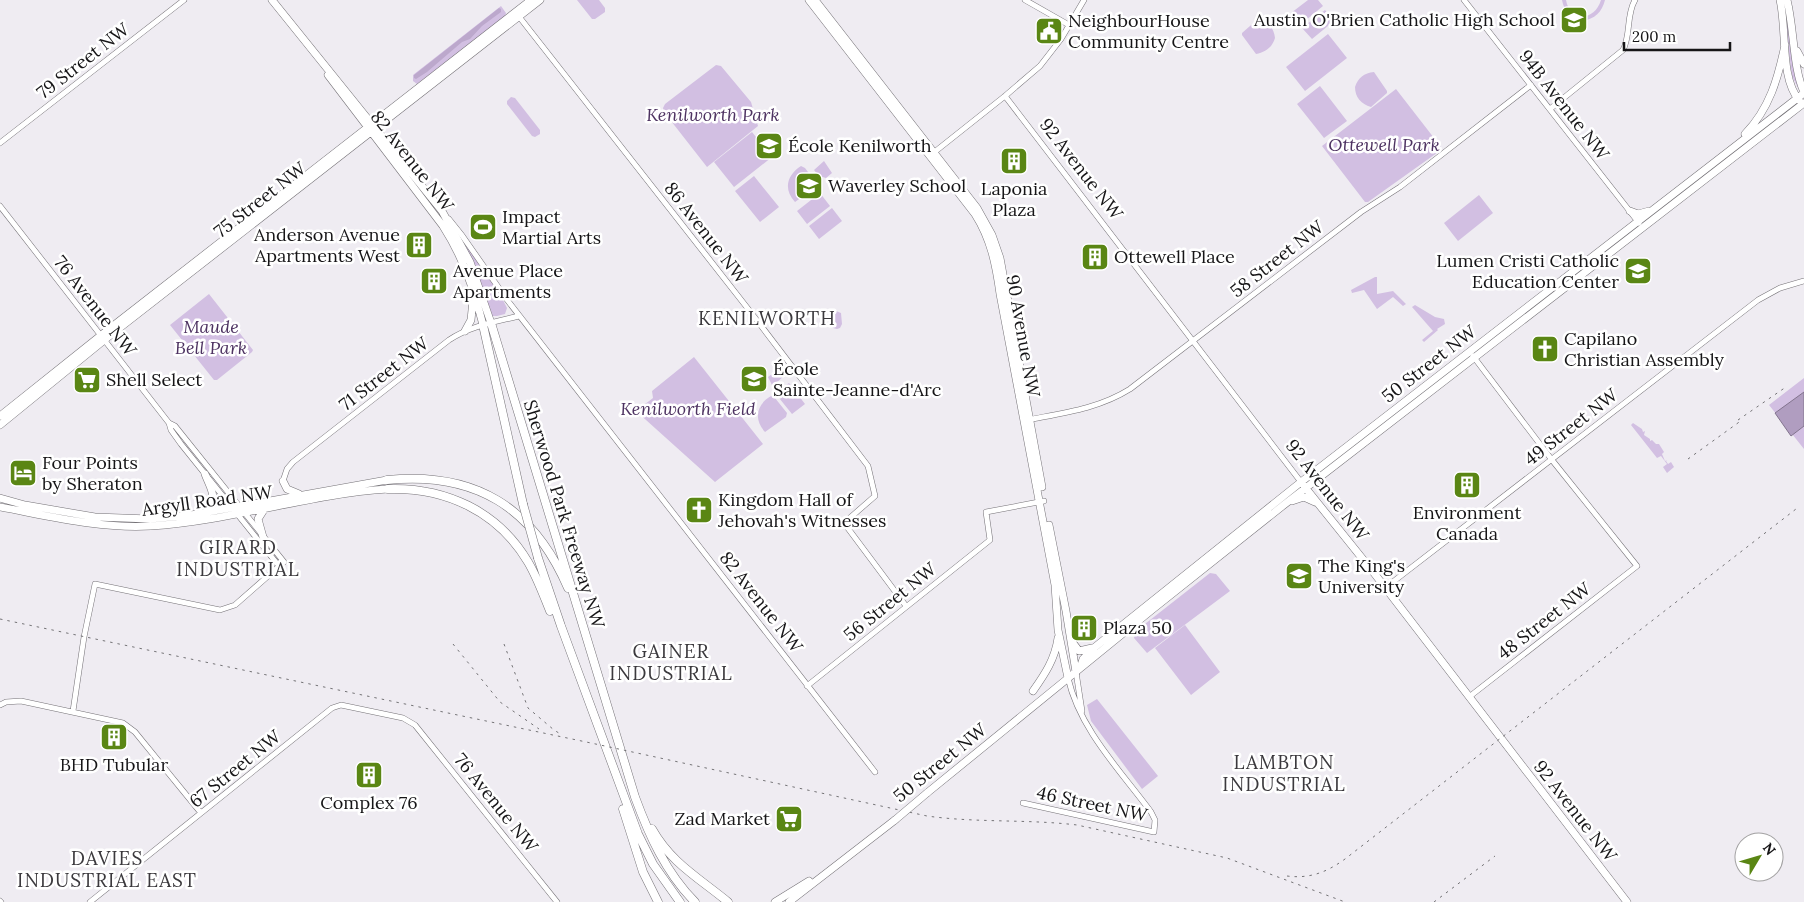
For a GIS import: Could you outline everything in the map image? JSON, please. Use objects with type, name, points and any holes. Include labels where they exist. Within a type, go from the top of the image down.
[{"type":"highway","name":"Sherwood Park Freeway NW","points":[[487,324],[523,504],[548,591],[638,834],[653,864],[680,902]]},
{"type":"highway","name":"Sherwood Park Freeway NW","points":[[487,324],[570,578],[581,622],[645,823],[665,863],[695,902]]},
{"type":"highway","points":[[387,480],[420,478],[466,486],[485,494],[519,516],[536,532],[554,559],[581,622]]},
{"type":"highway","points":[[388,489],[430,491],[450,497],[482,512],[509,536],[528,561],[585,702],[590,706]]},
{"type":"highway","points":[[610,761],[638,860],[647,883],[658,902]]},
{"type":"highway","points":[[628,773],[649,822],[660,842],[675,861],[728,902]]},
{"type":"highway","points":[[714,890],[736,902]]},
{"type":"main road","name":"82 Avenue NW","points":[[272,0],[292,31],[442,211],[470,262],[487,324]]},
{"type":"main road","name":"75 Street NW","points":[[0,416],[372,128],[531,0]]},
{"type":"main road","name":"75 Street NW","points":[[0,425],[102,338],[346,144],[372,128],[391,109],[516,14],[540,0]]},
{"type":"main road","name":"90 Avenue NW","points":[[809,0],[980,212],[995,242],[1000,258],[1042,501],[1078,670]]},
{"type":"main road","name":"90 Avenue NW","points":[[815,0],[932,154]]},
{"type":"main road","points":[[1780,0],[1790,88],[1803,99]]},
{"type":"main road","points":[[1787,0],[1803,99]]},
{"type":"main road","points":[[1716,160],[1754,125],[1765,109],[1777,80],[1785,45]]},
{"type":"main road","points":[[1795,48],[1804,64]]},
{"type":"main road","name":"50 Street NW","points":[[1640,225],[1654,209],[1716,160],[1803,99]]},
{"type":"main road","name":"50 Street NW","points":[[1078,670],[1083,659],[1095,646],[1640,225],[1766,132],[1774,122],[1803,99]]},
{"type":"main road","points":[[354,105],[374,115],[391,109]]},
{"type":"main road","points":[[346,144],[355,134],[358,127],[354,105]]},
{"type":"main road","name":"82 Avenue NW","points":[[372,128],[443,226],[465,268],[487,324]]},
{"type":"main road","points":[[1630,211],[1638,214],[1654,209]]},
{"type":"main road","points":[[465,331],[471,320],[474,292]]},
{"type":"main road","points":[[205,474],[213,495],[213,502],[207,512]]},
{"type":"main road","name":"Argyll Road NW","points":[[0,507],[89,523],[122,526],[163,525],[271,501],[387,480]]},
{"type":"main road","points":[[283,481],[288,491],[302,495]]},
{"type":"main road","points":[[271,501],[278,495],[283,481]]},
{"type":"main road","name":"50 Street NW","points":[[789,902],[894,820],[1285,504],[1303,485]]},
{"type":"main road","name":"92 Avenue NW","points":[[1303,485],[1385,588],[1627,902]]},
{"type":"main road","name":"Argyll Road NW","points":[[0,499],[95,518],[122,520],[265,508],[358,492],[388,489]]},
{"type":"main road","points":[[1285,504],[1304,497],[1317,503]]},
{"type":"main road","name":"90 Avenue NW","points":[[1042,501],[1055,585],[1058,632],[1068,678]]},
{"type":"main road","points":[[263,536],[258,519],[265,508]]},
{"type":"main road","points":[[1033,691],[1050,667],[1056,649],[1058,632]]},
{"type":"main road","points":[[1071,641],[1079,651],[1085,651],[1095,646]]},
{"type":"main road","name":"50 Street NW","points":[[775,902],[808,882],[817,879]]},
{"type":"street","name":"79 Street NW","points":[[0,143],[184,0]]},
{"type":"street","points":[[1025,0],[1069,26]]},
{"type":"street","points":[[932,154],[1040,66],[1055,49],[1084,0]]},
{"type":"street","name":"94B Avenue NW","points":[[1464,0],[1640,225]]},
{"type":"street","points":[[1550,109],[1616,58],[1623,50],[1627,40],[1632,6],[1635,0]]},
{"type":"street","name":"86 Avenue NW","points":[[516,14],[858,451],[871,471],[875,496],[844,523],[906,606]]},
{"type":"street","name":"58 Street NW","points":[[1027,420],[1085,409],[1106,402],[1130,390],[1361,212],[1400,187],[1531,85]]},
{"type":"street","name":"92 Avenue NW","points":[[1005,96],[1303,485]]},
{"type":"street","name":"76 Avenue NW","points":[[0,206],[169,423],[171,430],[205,474],[237,510],[263,536],[284,562],[279,566],[237,510],[175,426],[169,423]]},
{"type":"street","name":"82 Avenue NW","points":[[442,211],[461,234],[519,316],[875,772]]},
{"type":"street","name":"49 Street NW","points":[[1385,588],[1758,300],[1780,288],[1804,281]]},
{"type":"street","name":"71 Street NW","points":[[283,481],[287,469],[293,462],[443,345],[465,331],[519,316]]},
{"type":"street","points":[[1472,354],[1552,460]]},
{"type":"street","name":"48 Street NW","points":[[1469,698],[1637,566],[1552,460]]},
{"type":"street","name":"56 Street NW","points":[[807,686],[990,540],[986,512],[1042,501]]},
{"type":"street","points":[[73,711],[84,637],[95,584],[220,610],[235,604],[279,566]]},
{"type":"street","name":"90 Avenue NW","points":[[1078,670],[1079,700],[1089,730]]},
{"type":"street","name":"90 Avenue NW","points":[[1068,678],[1080,714],[1089,730],[1151,812],[1155,820],[1154,832]]},
{"type":"street","points":[[0,705],[20,700],[118,721],[130,727],[200,813]]},
{"type":"street","name":"67 Street NW","points":[[90,902],[336,706],[343,705],[400,717],[412,722]]},
{"type":"street","name":"76 Avenue NW","points":[[412,722],[421,730],[557,902]]},
{"type":"street","name":"46 Street NW","points":[[1023,804],[1154,832]]},
{"type":"green space","points":[[577,0],[599,0],[605,8],[605,12],[592,19]]},
{"type":"green space","points":[[1308,0],[1318,0],[1323,6],[1300,25],[1291,13]]},
{"type":"green space","points":[[1562,0],[1566,0],[1572,13],[1577,16],[1583,16],[1594,12],[1601,0],[1605,0],[1597,14],[1591,19],[1582,21],[1569,14],[1564,8]]},
{"type":"green space","points":[[1782,0],[1784,0],[1799,90],[1792,76]]},
{"type":"green space","points":[[501,6],[506,13],[505,17],[417,84],[413,81],[413,75]]},
{"type":"green space","points":[[1325,10],[1334,21],[1312,39],[1302,28]]},
{"type":"green space","points":[[1258,19],[1265,21],[1270,26],[1275,38],[1268,49],[1256,54],[1242,33]]},
{"type":"green space","points":[[1328,34],[1347,58],[1305,91],[1286,67]]},
{"type":"green space","name":"Kenilworth Park","points":[[716,65],[721,66],[751,102],[758,126],[707,167],[664,112],[663,108],[665,104]]},
{"type":"green space","points":[[1374,72],[1387,93],[1371,107],[1359,100],[1355,87],[1362,76]]},
{"type":"green space","points":[[1320,86],[1347,121],[1324,138],[1297,104]]},
{"type":"green space","name":"Ottewell Park","points":[[1396,89],[1441,147],[1441,150],[1368,202],[1365,202],[1322,146]]},
{"type":"green space","points":[[511,97],[515,98],[540,130],[540,134],[535,137],[532,136],[507,104]]},
{"type":"green space","points":[[752,132],[772,157],[734,187],[714,162]]},
{"type":"green space","points":[[824,161],[832,173],[826,178],[819,176],[814,170]]},
{"type":"green space","points":[[801,166],[805,168],[817,184],[816,187],[795,202],[789,192],[788,182],[792,174]]},
{"type":"green space","points":[[754,176],[779,207],[760,222],[735,191]]},
{"type":"green space","points":[[820,193],[830,206],[807,224],[797,211]]},
{"type":"green space","points":[[1479,195],[1493,213],[1458,241],[1444,223]]},
{"type":"green space","points":[[832,208],[842,221],[819,239],[809,226]]},
{"type":"green space","points":[[460,235],[501,296],[507,308],[505,314],[492,316],[473,263]]},
{"type":"green space","points":[[1377,277],[1377,294],[1393,291],[1406,304],[1403,306],[1393,297],[1377,309],[1364,290],[1352,293],[1351,290]]},
{"type":"green space","name":"Maude Bell Park","points":[[209,294],[253,350],[217,380],[214,380],[170,325]]},
{"type":"green space","points":[[1415,305],[1435,317],[1444,319],[1445,324],[1424,342],[1422,340],[1433,331],[1412,307]]},
{"type":"green space","points":[[836,311],[841,313],[842,324],[837,329],[833,328],[827,319]]},
{"type":"green space","name":"Kenilworth Field","points":[[694,357],[763,444],[715,482],[636,411],[653,398],[652,391]]},
{"type":"green space","points":[[783,366],[787,372],[786,374],[772,385],[768,377]]},
{"type":"green space","points":[[1804,378],[1804,449],[1769,405]]},
{"type":"green space","points":[[789,383],[805,404],[792,414],[775,393]]},
{"type":"green space","points":[[771,396],[775,398],[787,413],[786,417],[765,432],[759,422],[758,412],[762,403]]},
{"type":"green space","points":[[1633,423],[1642,429],[1643,432],[1645,431],[1644,435],[1650,441],[1652,440],[1659,444],[1664,452],[1662,454],[1665,461],[1667,460],[1668,464],[1671,462],[1674,467],[1667,473],[1663,467],[1667,464],[1661,456],[1657,458],[1631,425]]},
{"type":"green space","points":[[1210,573],[1216,574],[1230,591],[1147,653],[1134,638],[1136,631]]},
{"type":"green space","points":[[1185,625],[1220,672],[1191,695],[1155,648]]},
{"type":"green space","points":[[1097,699],[1158,776],[1142,789],[1091,721],[1087,705]]},
{"type":"shaded area","points":[[499,8],[501,12],[482,26],[470,39],[462,42],[427,72],[416,79],[414,78],[414,75]]},
{"type":"shaded area","points":[[1804,392],[1804,426],[1791,436],[1775,413]]},
{"type":"railway","points":[[1738,420],[1786,387]]},
{"type":"railway","points":[[1688,459],[1742,420]]},
{"type":"railway","points":[[1287,876],[1295,877],[1318,874],[1332,868],[1345,859],[1796,509]]},
{"type":"railway","points":[[0,619],[591,743],[927,816],[964,820],[1077,825],[1227,858],[1345,902]]},
{"type":"railway","points":[[453,644],[500,702],[539,729]]},
{"type":"railway","points":[[504,644],[528,708],[562,735]]},
{"type":"railway","points":[[1434,902],[1495,856]]},
{"type":"place","name":"Austin O'Brien Catholic High School","points":[[1574,20]]},
{"type":"place","name":"NeighbourHouse Community Centre","points":[[1049,31]]},
{"type":"place","name":"École Kenilworth","points":[[769,146]]},
{"type":"place","name":"Laponia Plaza","points":[[1014,161]]},
{"type":"place","name":"Waverley School","points":[[809,186]]},
{"type":"place","name":"Impact Martial Arts","points":[[483,227]]},
{"type":"place","name":"Anderson Avenue Apartments West","points":[[419,245]]},
{"type":"place","name":"Ottewell Place","points":[[1095,257]]},
{"type":"place","name":"Lumen Cristi Catholic Education Center","points":[[1638,271]]},
{"type":"place","name":"Avenue Place Apartments","points":[[434,281]]},
{"type":"place","name":"Capilano Christian Assembly","points":[[1545,349]]},
{"type":"place","name":"École Sainte-Jeanne-d'Arc","points":[[754,379]]},
{"type":"place","name":"Shell Select","points":[[87,380]]},
{"type":"place","name":"Four Points by Sheraton","points":[[23,473]]},
{"type":"place","name":"Environment Canada","points":[[1467,485]]},
{"type":"place","name":"Kingdom Hall of Jehovah's Witnesses","points":[[699,510]]},
{"type":"place","name":"The King's University","points":[[1299,576]]},
{"type":"place","name":"Plaza 50","points":[[1084,628]]},
{"type":"place","name":"BHD Tubular","points":[[114,737]]},
{"type":"place","name":"Complex 76","points":[[369,775]]},
{"type":"place","name":"Zad Market","points":[[789,819]]},
{"type":"district","name":"KENILWORTH","points":[[767,318]]},
{"type":"district","name":"GIRARD INDUSTRIAL","points":[[238,558]]},
{"type":"district","name":"GAINER INDUSTRIAL","points":[[671,662]]},
{"type":"district","name":"LAMBTON INDUSTRIAL","points":[[1284,773]]},
{"type":"district","name":"DAVIES INDUSTRIAL EAST","points":[[107,869]]}]
